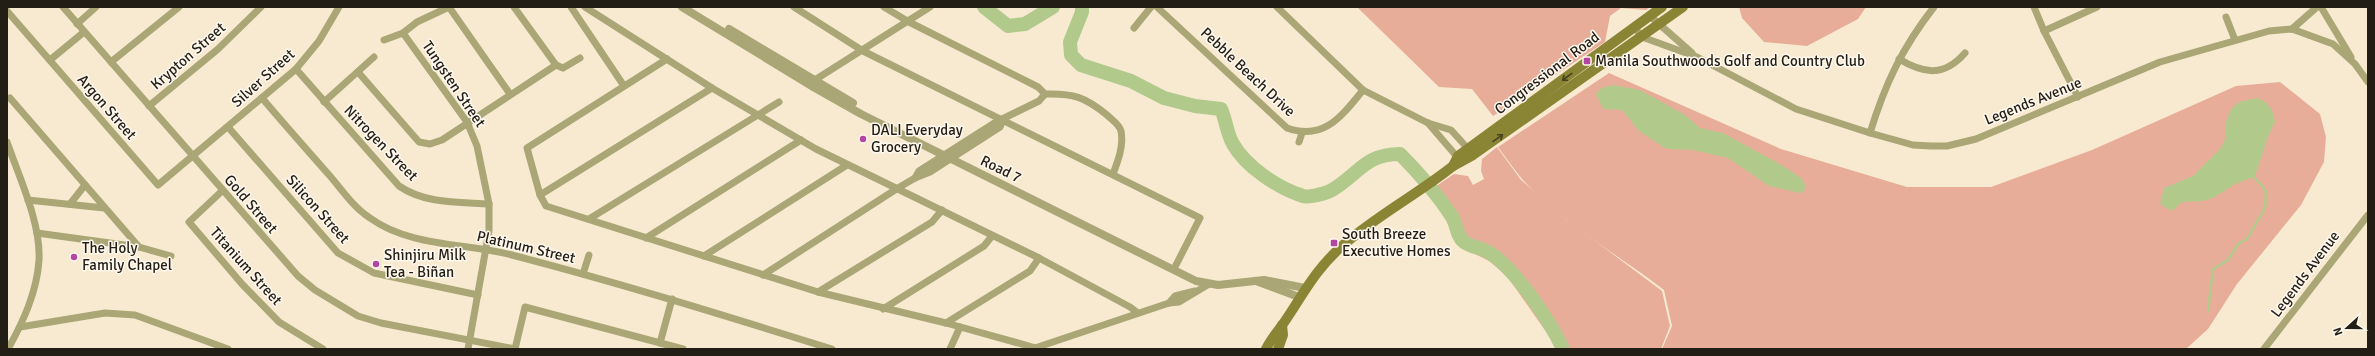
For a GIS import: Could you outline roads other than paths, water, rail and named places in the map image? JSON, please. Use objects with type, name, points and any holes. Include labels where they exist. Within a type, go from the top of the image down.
[{"type":"main road","name":"Congressional Road","points":[[1266,349],[1275,332],[1282,325],[1302,292],[1321,267],[1342,246],[1442,174],[1662,7]]},
{"type":"main road","points":[[1642,37],[1683,7]]},
{"type":"main road","name":"Congressional Road","points":[[1471,152],[1570,88],[1642,37]]},
{"type":"main road","name":"Congressional Road","points":[[1278,349],[1283,335],[1282,325]]},
{"type":"street","name":"Gold Street","points":[[63,7],[222,191],[298,276],[337,305],[358,316],[381,324],[515,349]]},
{"type":"street","points":[[78,24],[96,7]]},
{"type":"street","points":[[111,62],[179,7]]},
{"type":"street","name":"Krypton Street","points":[[149,106],[218,49],[261,7]]},
{"type":"street","name":"Silver Street","points":[[193,157],[296,69],[318,41],[338,7]]},
{"type":"street","points":[[384,40],[403,33],[417,22],[449,7],[510,94]]},
{"type":"street","points":[[514,7],[556,65],[563,68],[580,58]]},
{"type":"street","points":[[571,7],[624,86]]},
{"type":"street","points":[[585,7],[712,88],[801,140],[847,165],[898,188],[1039,258],[1130,307],[1138,313]]},
{"type":"street","name":"Road 7","points":[[682,7],[694,10],[811,82],[950,156],[1196,281],[1222,285],[1270,281],[1302,292]]},
{"type":"street","points":[[794,7],[863,51],[1200,218],[1176,265]]},
{"type":"street","points":[[884,7],[908,22],[1038,87],[1044,94],[1068,94],[1090,101],[1116,123],[1121,131],[1121,152],[1113,174]]},
{"type":"street","points":[[811,82],[863,51],[930,7]]},
{"type":"street","points":[[1134,28],[1151,7]]},
{"type":"street","name":"Pebble Beach Drive","points":[[1157,7],[1287,128],[1302,133],[1325,128],[1349,107],[1363,90]]},
{"type":"street","points":[[1277,7],[1363,90],[1428,123],[1451,130],[1471,152]]},
{"type":"street","points":[[1870,133],[1883,91],[1899,59],[1934,7]]},
{"type":"street","points":[[2034,7],[2044,31],[2078,97]]},
{"type":"street","points":[[2044,31],[2097,7]]},
{"type":"street","points":[[2292,29],[2317,7]]},
{"type":"street","points":[[2321,7],[2355,64]]},
{"type":"street","name":"Argon Street","points":[[7,11],[158,185],[193,157]]},
{"type":"street","name":"Legends Avenue","points":[[1650,16],[1658,25],[1697,57]]},
{"type":"street","points":[[2226,17],[2235,40]]},
{"type":"street","points":[[1634,27],[1642,37]]},
{"type":"street","name":"Legends Avenue","points":[[1642,37],[1697,57],[1796,109],[1913,145],[1947,146],[1976,139],[2160,62],[2269,31],[2292,29],[2333,44],[2355,64],[2368,82]]},
{"type":"street","points":[[50,60],[84,32]]},
{"type":"street","name":"Tungsten Street","points":[[403,33],[467,122],[477,146],[489,204],[490,231],[470,340]]},
{"type":"street","points":[[1899,59],[1913,67],[1934,71],[1951,68],[1965,54]]},
{"type":"street","points":[[324,102],[374,57]]},
{"type":"street","points":[[667,59],[527,148],[540,195],[546,206],[818,292],[883,309],[946,323],[1034,348],[1169,303],[1179,302],[1195,291],[1209,284]]},
{"type":"street","points":[[358,72],[419,142],[424,144],[442,140],[467,122],[556,65]]},
{"type":"street","name":"Nitrogen Street","points":[[296,69],[392,178],[408,192],[432,200],[489,204]]},
{"type":"street","points":[[540,195],[712,88]]},
{"type":"street","points":[[764,275],[915,178],[918,171],[950,156],[996,122],[1003,120],[1039,101],[1044,94]]},
{"type":"street","points":[[10,98],[139,247]]},
{"type":"street","name":"Platinum Street","points":[[262,98],[368,218],[387,229],[412,238],[486,249],[583,274],[672,299],[832,349]]},
{"type":"street","points":[[589,219],[779,102]]},
{"type":"street","points":[[1428,123],[1458,162]]},
{"type":"street","name":"Silicon Street","points":[[228,127],[329,245],[344,257],[374,273],[478,295]]},
{"type":"street","points":[[1299,142],[1302,133]]},
{"type":"street","points":[[646,238],[801,140]]},
{"type":"street","points":[[7,142],[28,200],[36,233],[38,268],[30,304],[8,349]]},
{"type":"street","name":"Road 7","points":[[950,156],[1176,265],[1209,284]]},
{"type":"street","points":[[704,256],[847,165]]},
{"type":"street","points":[[70,204],[85,185]]},
{"type":"street","name":"Titanium Street","points":[[222,191],[189,222],[242,284],[280,322],[323,349]]},
{"type":"street","points":[[28,200],[104,208]]},
{"type":"street","points":[[818,292],[932,222],[942,210]]},
{"type":"street","name":"Legends Avenue","points":[[2264,349],[2368,217]]},
{"type":"street","points":[[36,233],[139,247],[171,256]]},
{"type":"street","points":[[883,309],[984,246],[992,236]]},
{"type":"street","points":[[583,274],[589,255]]},
{"type":"street","points":[[946,323],[1030,271],[1039,258]]},
{"type":"street","points":[[660,343],[672,299]]},
{"type":"street","points":[[515,349],[525,307],[683,349]]},
{"type":"street","points":[[20,327],[105,313],[135,315],[228,349]]},
{"type":"street","points":[[950,349],[960,327]]},
{"type":"street","points":[[468,349],[470,340]]},
{"type":"waterway","points":[[984,7],[1008,26],[1025,24],[1053,7]]},
{"type":"waterway","points":[[1082,7],[1082,12],[1070,42],[1071,55],[1081,65],[1131,81],[1164,98],[1195,106],[1221,109],[1231,140],[1239,153],[1264,176],[1283,188],[1303,196],[1313,196],[1332,190],[1363,166],[1378,157],[1400,154],[1427,183],[1453,218],[1461,239],[1467,244],[1490,253],[1511,271],[1541,311],[1563,349]]},
{"type":"waterway","points":[[2208,311],[2213,269],[2228,260],[2238,244],[2247,239],[2265,208],[2265,189],[2254,177]]},
{"type":"place","name":"Manila Southwoods Golf and Country Club","points":[[1587,61]]},
{"type":"place","name":"DALI Everyday Grocery","points":[[863,139]]},
{"type":"place","name":"South Breeze Executive Homes","points":[[1334,243]]},
{"type":"place","name":"The Holy Family Chapel","points":[[74,257]]},
{"type":"place","name":"Shinjiru Milk Tea - Biñan","points":[[376,264]]}]
